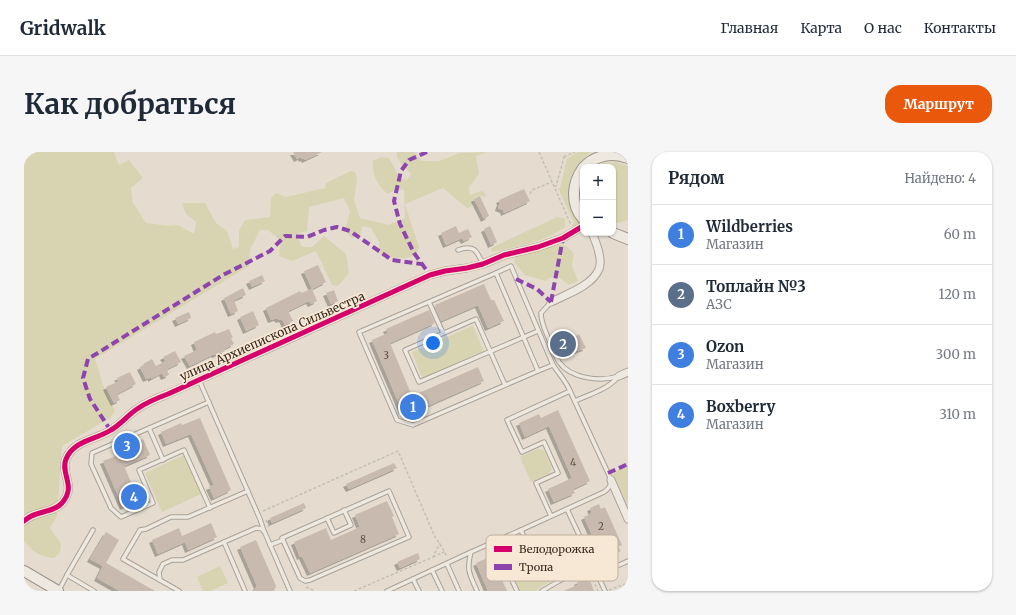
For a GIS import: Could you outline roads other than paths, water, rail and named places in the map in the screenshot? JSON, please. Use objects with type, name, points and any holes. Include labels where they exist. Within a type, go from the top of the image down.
[{"type":"main road","points":[[580,215],[575,204],[573,192],[576,181],[588,162],[616,153],[628,158]]},
{"type":"main road","points":[[616,232],[628,228]]},
{"type":"main road","points":[[616,234],[628,239]]},
{"type":"main road","points":[[24,572],[58,591]]},
{"type":"street","name":"улица Архиепископа Сильвестра","points":[[24,521],[32,515],[56,508],[67,496],[69,488],[64,465],[72,449],[79,444],[110,431],[136,409],[151,400],[199,380],[430,275],[483,264],[504,255],[538,247],[563,238],[580,228]]},
{"type":"street","points":[[551,302],[586,284],[594,276],[599,268],[600,261],[593,236]]},
{"type":"street","points":[[619,376],[628,372]]},
{"type":"street","points":[[611,480],[628,519]]},
{"type":"lane","points":[[458,250],[466,247],[472,248],[477,251],[483,264]]},
{"type":"lane","points":[[510,535],[609,489],[611,485],[611,480],[567,384],[553,364],[511,266],[359,332],[397,420],[413,425],[553,364]]},
{"type":"lane","points":[[496,273],[538,371]]},
{"type":"lane","points":[[429,302],[443,334]]},
{"type":"lane","points":[[551,302],[542,313],[541,322],[559,362],[564,368],[572,374],[588,378],[604,380],[619,376]]},
{"type":"lane","points":[[505,385],[490,351],[476,319],[405,350],[419,382],[490,351],[538,331]]},
{"type":"lane","points":[[575,401],[605,388],[612,384],[619,376]]},
{"type":"lane","points":[[199,380],[290,591]]},
{"type":"lane","points":[[551,516],[536,483],[558,473],[544,442],[522,452],[507,420],[570,391]]},
{"type":"lane","points":[[209,402],[92,453],[91,464],[110,508],[121,517],[153,503],[139,470],[184,450],[210,508]]},
{"type":"lane","points":[[149,428],[163,460]]},
{"type":"lane","points":[[179,591],[123,559],[140,530],[146,529],[171,517],[188,518],[248,491]]},
{"type":"lane","points":[[270,546],[283,540],[282,538],[389,491],[409,537],[307,581],[302,580],[298,576],[283,540]]},
{"type":"lane","points":[[567,509],[579,535]]},
{"type":"lane","points":[[327,518],[334,533],[351,525],[344,510]]},
{"type":"lane","points":[[160,580],[159,572],[163,564],[172,560],[183,560],[254,529],[259,528],[264,531]]},
{"type":"lane","points":[[58,591],[93,530]]},
{"type":"lane","points":[[521,530],[523,535]]},
{"type":"lane","points":[[224,542],[246,591]]},
{"type":"lane","points":[[387,591],[486,546]]},
{"type":"lane","points":[[472,552],[468,564],[477,591]]},
{"type":"lane","points":[[618,566],[628,561]]},
{"type":"lane","points":[[448,563],[460,591]]},
{"type":"lane","points":[[432,570],[442,591]]},
{"type":"lane","points":[[67,575],[94,591]]},
{"type":"lane","points":[[414,579],[419,591]]},
{"type":"lane","points":[[512,581],[517,591]]},
{"type":"lane","points":[[542,591],[559,581]]},
{"type":"lane","points":[[600,581],[606,591]]},
{"type":"place","name":"Топлайн №3","points":[[563,344]]},
{"type":"place","name":"Wildberries","points":[[413,407]]},
{"type":"place","name":"Ozon","points":[[127,446]]},
{"type":"place","name":"Boxberry","points":[[134,497]]}]
